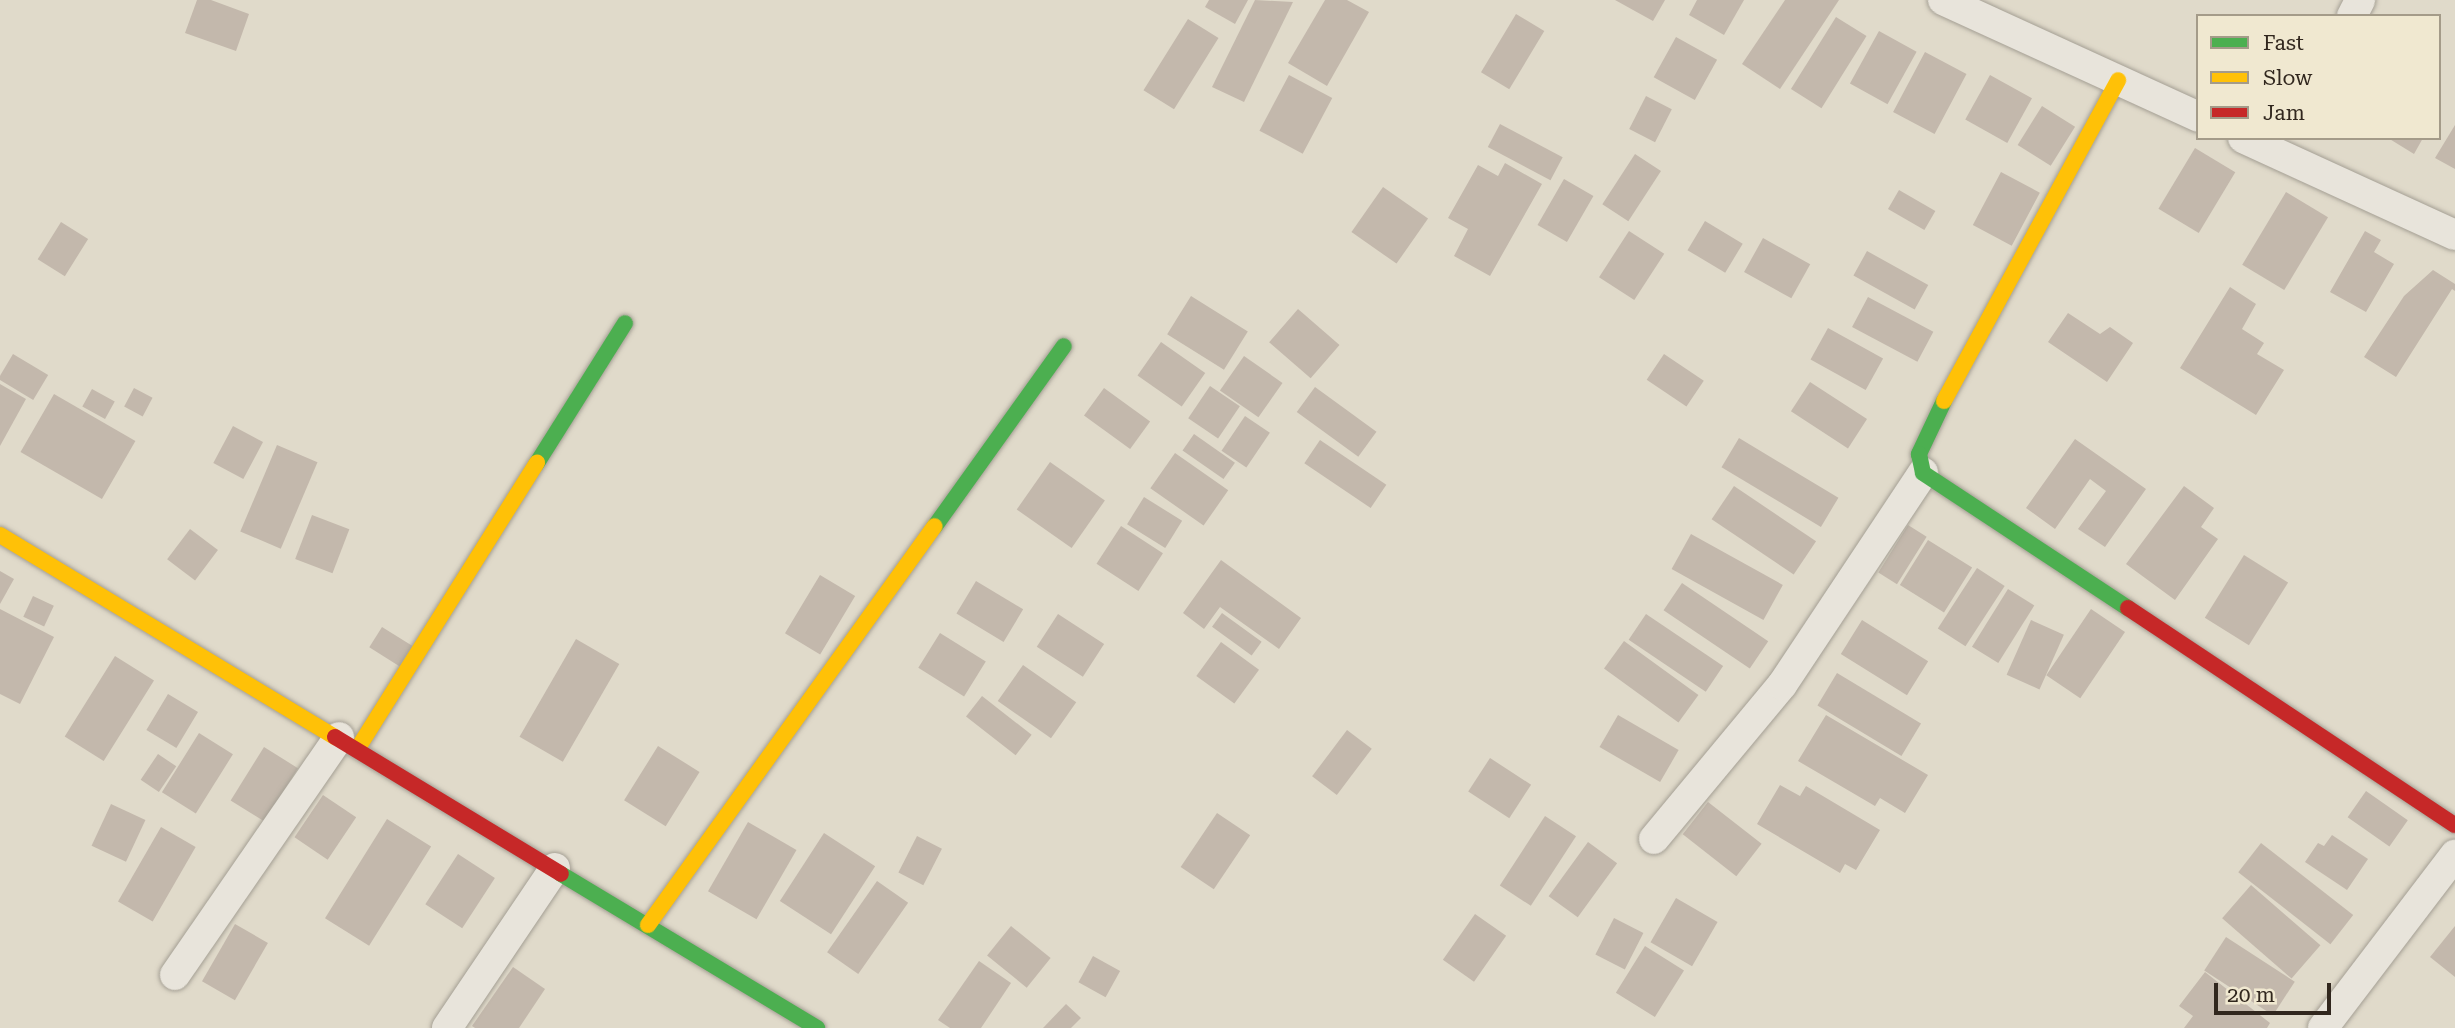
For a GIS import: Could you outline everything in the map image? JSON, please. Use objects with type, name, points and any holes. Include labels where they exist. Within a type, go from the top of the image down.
[{"type":"street","points":[[1943,0],[2196,116]]},
{"type":"street","points":[[2118,80],[1943,403],[1919,454],[1923,473],[2455,825]]},
{"type":"street","points":[[2252,140],[2284,147],[2455,235]]},
{"type":"street","points":[[174,975],[348,743],[625,323]]},
{"type":"street","points":[[648,925],[1064,346]]},
{"type":"street","points":[[1654,839],[1782,685],[1923,473]]},
{"type":"street","points":[[0,535],[817,1028]]},
{"type":"street","points":[[2323,1028],[2455,855]]},
{"type":"street","points":[[447,1028],[555,868]]},
{"type":"building","points":[[197,0],[211,0],[249,14],[236,51],[185,33]]},
{"type":"building","points":[[1209,0],[1248,0],[1235,24],[1205,7]]},
{"type":"building","points":[[1255,0],[1293,2],[1244,102],[1212,87]]},
{"type":"building","points":[[1325,0],[1347,0],[1369,12],[1327,86],[1288,63]]},
{"type":"building","points":[[1615,0],[1665,0],[1653,21]]},
{"type":"building","points":[[1697,0],[1744,0],[1724,35],[1689,15]]},
{"type":"building","points":[[1785,0],[1839,0],[1780,89],[1742,64]]},
{"type":"building","points":[[1516,14],[1544,31],[1509,89],[1481,72]]},
{"type":"building","points":[[1836,17],[1867,36],[1821,108],[1791,89]]},
{"type":"building","points":[[1188,19],[1219,38],[1174,109],[1143,90]]},
{"type":"building","points":[[1879,31],[1917,52],[1888,104],[1850,83]]},
{"type":"building","points":[[1676,37],[1717,60],[1695,100],[1654,77]]},
{"type":"building","points":[[1925,52],[1966,74],[1935,134],[1893,112]]},
{"type":"building","points":[[1289,75],[1332,98],[1303,154],[1259,131]]},
{"type":"building","points":[[1990,75],[2032,98],[2007,143],[1965,120]]},
{"type":"building","points":[[1646,96],[1672,109],[1655,142],[1629,129]]},
{"type":"building","points":[[2042,106],[2075,127],[2051,166],[2018,145]]},
{"type":"building","points":[[1500,124],[1563,157],[1550,180],[1488,147]]},
{"type":"building","points":[[2455,125],[2455,169],[2435,158]]},
{"type":"building","points":[[2391,140],[2422,140],[2414,154]]},
{"type":"building","points":[[2195,148],[2235,172],[2199,233],[2158,209]]},
{"type":"building","points":[[1635,154],[1661,171],[1628,221],[1602,204]]},
{"type":"building","points":[[1505,163],[1542,184],[1490,276],[1454,256],[1468,229],[1448,218],[1478,165],[1498,176]]},
{"type":"building","points":[[2001,172],[2040,193],[2012,246],[1973,225]]},
{"type":"building","points":[[1564,179],[1593,196],[1567,242],[1538,225]]},
{"type":"building","points":[[1383,187],[1428,219],[1397,264],[1351,232]]},
{"type":"building","points":[[1899,190],[1935,211],[1924,230],[1888,209]]},
{"type":"building","points":[[2286,192],[2328,217],[2284,290],[2242,265]]},
{"type":"building","points":[[1705,221],[1743,244],[1725,273],[1687,250]]},
{"type":"building","points":[[61,222],[88,239],[65,276],[38,259]]},
{"type":"building","points":[[1629,231],[1664,254],[1634,300],[1599,277]]},
{"type":"building","points":[[2365,231],[2381,240],[2374,252],[2394,264],[2366,312],[2330,292]]},
{"type":"building","points":[[1763,238],[1810,264],[1791,298],[1744,272]]},
{"type":"building","points":[[1867,251],[1928,285],[1915,309],[1853,275]]},
{"type":"building","points":[[2433,270],[2455,284],[2455,291],[2452,289],[2396,377],[2364,357],[2404,296]]},
{"type":"building","points":[[2230,287],[2256,304],[2242,329],[2264,343],[2257,354],[2284,370],[2256,415],[2180,368]]},
{"type":"building","points":[[1191,296],[1248,332],[1224,370],[1167,334]]},
{"type":"building","points":[[1868,297],[1933,332],[1917,362],[1852,327]]},
{"type":"building","points":[[1298,309],[1340,345],[1311,378],[1269,342]]},
{"type":"building","points":[[2068,313],[2100,334],[2110,327],[2133,343],[2107,382],[2048,342]]},
{"type":"building","points":[[1828,328],[1883,359],[1866,390],[1811,359]]},
{"type":"building","points":[[1161,342],[1205,373],[1182,407],[1137,376]]},
{"type":"building","points":[[13,354],[48,375],[33,400],[0,380]]},
{"type":"building","points":[[1664,354],[1704,381],[1686,407],[1647,380]]},
{"type":"building","points":[[1244,356],[1283,383],[1258,417],[1220,390]]},
{"type":"building","points":[[1810,382],[1867,419],[1848,448],[1791,411]]},
{"type":"building","points":[[0,384],[26,399],[0,446]]},
{"type":"building","points":[[1210,386],[1240,406],[1218,438],[1188,418]]},
{"type":"building","points":[[1315,387],[1376,432],[1358,457],[1297,412]]},
{"type":"building","points":[[134,388],[153,398],[143,416],[124,407]]},
{"type":"building","points":[[1104,388],[1150,422],[1130,449],[1084,416]]},
{"type":"building","points":[[92,389],[115,402],[105,419],[82,406]]},
{"type":"building","points":[[54,394],[135,441],[102,499],[20,452]]},
{"type":"building","points":[[1245,416],[1270,433],[1246,468],[1222,451]]},
{"type":"building","points":[[233,426],[263,442],[243,479],[213,463]]},
{"type":"building","points":[[1194,434],[1235,463],[1223,479],[1183,450]]},
{"type":"building","points":[[1739,438],[1838,498],[1821,527],[1721,467]]},
{"type":"building","points":[[2075,439],[2146,489],[2105,547],[2078,529],[2106,491],[2090,479],[2055,529],[2026,508]]},
{"type":"building","points":[[1320,440],[1386,485],[1371,508],[1304,463]]},
{"type":"building","points":[[277,445],[318,462],[281,549],[240,532]]},
{"type":"building","points":[[1175,453],[1228,490],[1204,526],[1150,488]]},
{"type":"building","points":[[1050,462],[1105,500],[1072,548],[1017,510]]},
{"type":"building","points":[[1734,486],[1816,541],[1794,575],[1712,519]]},
{"type":"building","points":[[2184,486],[2214,508],[2201,527],[2218,539],[2175,600],[2126,564]]},
{"type":"building","points":[[1144,497],[1182,521],[1165,548],[1127,524]]},
{"type":"building","points":[[312,515],[349,529],[332,573],[295,559]]},
{"type":"building","points":[[1908,525],[1927,537],[1897,584],[1878,572]]},
{"type":"building","points":[[1121,526],[1163,553],[1138,591],[1096,564]]},
{"type":"building","points":[[190,529],[218,550],[195,580],[167,559]]},
{"type":"building","points":[[1691,534],[1783,585],[1763,620],[1672,569]]},
{"type":"building","points":[[1928,540],[1972,568],[1944,613],[1900,585]]},
{"type":"building","points":[[2244,555],[2288,583],[2249,645],[2205,618]]},
{"type":"building","points":[[1221,560],[1301,618],[1279,649],[1220,607],[1204,629],[1183,613]]},
{"type":"building","points":[[1977,568],[2005,586],[1965,646],[1938,628]]},
{"type":"building","points":[[0,571],[14,579],[0,604]]},
{"type":"building","points":[[820,575],[855,596],[820,654],[785,633]]},
{"type":"building","points":[[976,581],[1023,609],[1004,642],[956,614]]},
{"type":"building","points":[[1682,583],[1768,641],[1750,669],[1664,610]]},
{"type":"building","points":[[2008,589],[2034,605],[1998,663],[1972,647]]},
{"type":"building","points":[[33,596],[54,606],[44,627],[23,617]]},
{"type":"building","points":[[0,609],[54,637],[20,704],[0,694]]},
{"type":"building","points":[[2091,609],[2125,632],[2080,698],[2046,675]]},
{"type":"building","points":[[1222,613],[1262,642],[1252,656],[1212,627]]},
{"type":"building","points":[[1058,614],[1104,644],[1083,677],[1037,647]]},
{"type":"building","points":[[1646,614],[1723,666],[1706,692],[1629,640]]},
{"type":"building","points":[[1862,620],[1928,661],[1907,695],[1841,654]]},
{"type":"building","points":[[2031,620],[2064,635],[2039,689],[2007,675]]},
{"type":"building","points":[[382,627],[413,646],[400,666],[369,647]]},
{"type":"building","points":[[940,633],[986,662],[964,696],[918,668]]},
{"type":"building","points":[[576,639],[619,664],[563,762],[520,737]]},
{"type":"building","points":[[1624,641],[1698,695],[1678,723],[1604,669]]},
{"type":"building","points":[[1221,642],[1259,670],[1234,704],[1196,676]]},
{"type":"building","points":[[115,656],[154,680],[104,761],[65,737]]},
{"type":"building","points":[[1023,665],[1076,702],[1051,738],[998,701]]},
{"type":"building","points":[[1837,673],[1921,723],[1901,756],[1817,706]]},
{"type":"building","points":[[168,694],[198,712],[176,748],[146,730]]},
{"type":"building","points":[[982,696],[1032,735],[1016,755],[966,716]]},
{"type":"building","points":[[1618,715],[1679,750],[1660,782],[1600,747]]},
{"type":"building","points":[[1826,715],[1928,775],[1905,813],[1880,798],[1875,806],[1798,761]]},
{"type":"building","points":[[1347,730],[1372,749],[1337,795],[1312,776]]},
{"type":"building","points":[[199,733],[233,754],[196,814],[162,792]]},
{"type":"building","points":[[658,746],[700,772],[666,826],[624,800]]},
{"type":"building","points":[[264,747],[298,768],[265,822],[231,800]]},
{"type":"building","points":[[158,754],[176,766],[159,792],[141,780]]},
{"type":"building","points":[[1490,758],[1531,785],[1509,818],[1468,792]]},
{"type":"building","points":[[1780,785],[1800,796],[1806,786],[1880,830],[1856,870],[1845,864],[1840,873],[1757,824]]},
{"type":"building","points":[[2366,791],[2408,820],[2389,846],[2348,817]]},
{"type":"building","points":[[323,795],[356,817],[328,860],[294,837]]},
{"type":"building","points":[[1708,802],[1762,844],[1736,876],[1683,834]]},
{"type":"building","points":[[111,804],[145,820],[126,862],[92,846]]},
{"type":"building","points":[[1217,813],[1250,835],[1214,889],[1181,867]]},
{"type":"building","points":[[1545,816],[1576,836],[1531,906],[1500,886]]},
{"type":"building","points":[[387,819],[431,847],[369,946],[325,918]]},
{"type":"building","points":[[748,822],[796,850],[756,919],[708,891]]},
{"type":"building","points":[[161,827],[196,847],[153,921],[118,901]]},
{"type":"building","points":[[824,833],[875,866],[831,934],[780,901]]},
{"type":"building","points":[[2332,835],[2368,859],[2347,890],[2305,862],[2318,843],[2324,846]]},
{"type":"building","points":[[917,836],[942,849],[923,885],[898,873]]},
{"type":"building","points":[[1588,842],[1617,863],[1578,917],[1549,896]]},
{"type":"building","points":[[2261,843],[2353,915],[2330,944],[2238,872]]},
{"type":"building","points":[[458,854],[495,878],[462,928],[425,904]]},
{"type":"building","points":[[877,881],[908,903],[858,974],[827,952]]},
{"type":"building","points":[[2251,885],[2320,945],[2292,979],[2222,918]]},
{"type":"building","points":[[1676,898],[1718,922],[1692,966],[1650,942]]},
{"type":"building","points":[[1475,914],[1506,936],[1474,982],[1443,960]]},
{"type":"building","points":[[1614,918],[1643,933],[1625,970],[1595,955]]},
{"type":"building","points":[[235,924],[268,943],[235,1000],[202,981]]},
{"type":"building","points":[[1011,926],[1051,958],[1027,988],[987,956]]},
{"type":"building","points":[[2455,926],[2455,977],[2430,957]]},
{"type":"building","points":[[2226,937],[2295,982],[2273,1015],[2204,971]]},
{"type":"building","points":[[1645,946],[1684,970],[1655,1017],[1616,993]]},
{"type":"building","points":[[1093,956],[1120,971],[1106,997],[1078,982]]},
{"type":"building","points":[[979,961],[1011,983],[981,1028],[950,1028],[938,1020]]},
{"type":"building","points":[[513,967],[545,989],[519,1028],[475,1028],[472,1026]]},
{"type":"building","points":[[2205,972],[2270,1023],[2267,1028],[2184,1028],[2193,1016],[2179,1006]]},
{"type":"building","points":[[1066,1004],[1081,1018],[1071,1028],[1043,1028]]},
{"type":"traffic: fast","points":[[537,463],[625,323]]},
{"type":"traffic: fast","points":[[935,526],[1064,346]]},
{"type":"traffic: fast","points":[[1944,401],[1919,454],[1923,473],[2128,608]]},
{"type":"traffic: fast","points":[[561,874],[817,1028]]},
{"type":"traffic: slow","points":[[1944,401],[2118,80]]},
{"type":"traffic: slow","points":[[358,748],[537,463]]},
{"type":"traffic: slow","points":[[648,925],[935,526]]},
{"type":"traffic: slow","points":[[0,535],[335,737]]},
{"type":"traffic: jam","points":[[2128,608],[2455,825]]},
{"type":"traffic: jam","points":[[335,737],[561,874]]}]
